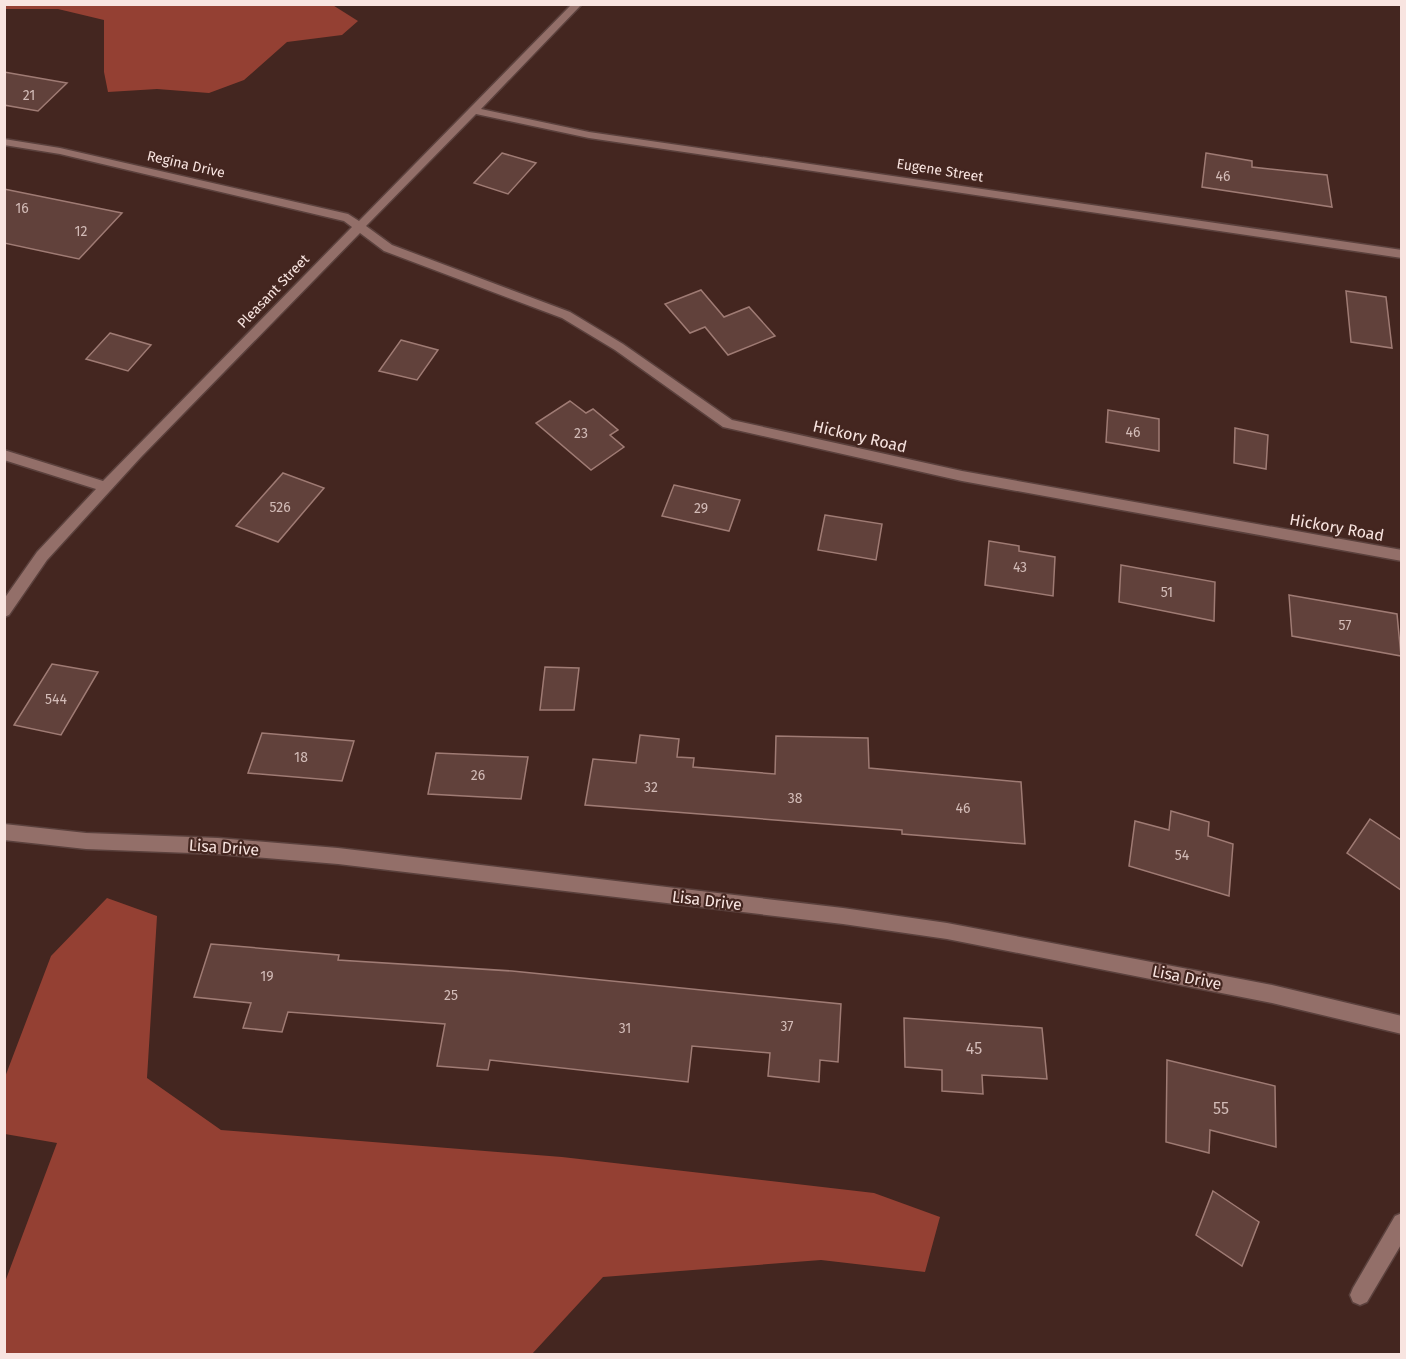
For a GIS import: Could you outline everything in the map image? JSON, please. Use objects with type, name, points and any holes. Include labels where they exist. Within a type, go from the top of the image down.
[{"type":"street","name":"Pleasant Street","points":[[4,611],[42,556],[105,488],[358,225],[578,4]]},
{"type":"street","name":"Eugene Street","points":[[474,110],[590,135],[1401,254]]},
{"type":"street","name":"Regina Drive","points":[[4,142],[194,181],[348,218],[358,225]]},
{"type":"street","name":"Hickory Road","points":[[358,225],[388,248],[566,315],[619,347],[728,424],[962,476],[1401,556]]},
{"type":"street","points":[[4,455],[105,488]]},
{"type":"street","name":"Lisa Drive","points":[[4,832],[86,841],[218,846],[338,856],[843,916],[947,931],[1195,979],[1401,1025]]},
{"type":"street","points":[[1360,1295],[1401,1223]]},
{"type":"shaded area","points":[[5,4],[331,4],[358,21],[342,35],[287,42],[244,80],[209,93],[157,89],[108,92],[104,72],[104,20],[58,9],[4,9]]},
{"type":"shaded area","points":[[107,898],[157,916],[147,1078],[221,1130],[562,1157],[874,1193],[940,1217],[925,1272],[821,1260],[603,1277],[532,1354],[5,1354],[5,1282],[57,1143],[5,1134],[5,1077],[51,956]]},
{"type":"building","points":[[4,72],[67,83],[38,111],[4,105]]},
{"type":"building","points":[[502,153],[536,163],[508,194],[474,183]]},
{"type":"building","points":[[1206,153],[1252,161],[1252,167],[1327,175],[1332,207],[1202,187]]},
{"type":"building","points":[[4,189],[122,213],[79,259],[4,243]]},
{"type":"building","points":[[701,290],[724,317],[749,307],[775,336],[728,355],[705,327],[690,333],[665,304]]},
{"type":"building","points":[[1346,291],[1386,297],[1392,348],[1351,342]]},
{"type":"building","points":[[110,333],[151,345],[128,371],[86,359]]},
{"type":"building","points":[[401,340],[438,350],[417,380],[379,371]]},
{"type":"building","points":[[570,401],[586,413],[593,409],[618,430],[610,435],[624,447],[591,470],[536,423]]},
{"type":"building","points":[[1108,410],[1159,419],[1159,451],[1106,442]]},
{"type":"building","points":[[1235,428],[1268,435],[1266,469],[1234,463]]},
{"type":"building","points":[[283,473],[324,488],[278,542],[236,526]]},
{"type":"building","points":[[674,485],[740,500],[729,531],[662,516]]},
{"type":"building","points":[[825,515],[882,524],[876,560],[818,550]]},
{"type":"building","points":[[989,541],[1019,546],[1019,551],[1055,557],[1053,596],[985,585]]},
{"type":"building","points":[[1121,565],[1215,582],[1214,621],[1119,602]]},
{"type":"building","points":[[1289,595],[1397,614],[1401,656],[1292,636]]},
{"type":"building","points":[[52,664],[98,672],[61,735],[14,725]]},
{"type":"building","points":[[545,667],[579,668],[574,710],[540,710]]},
{"type":"building","points":[[262,733],[354,741],[342,781],[248,773]]},
{"type":"building","points":[[640,735],[679,739],[677,757],[694,758],[693,767],[775,774],[776,736],[868,738],[869,768],[1021,782],[1025,844],[902,834],[902,830],[585,805],[593,759],[636,763]]},
{"type":"building","points":[[436,753],[528,757],[521,799],[428,794]]},
{"type":"building","points":[[1171,811],[1209,822],[1208,836],[1233,844],[1229,896],[1129,866],[1135,821],[1169,830]]},
{"type":"building","points":[[1370,819],[1401,840],[1401,890],[1347,853]]},
{"type":"building","points":[[211,944],[339,955],[338,960],[512,971],[841,1004],[838,1062],[820,1060],[819,1082],[768,1076],[770,1053],[692,1046],[688,1082],[490,1060],[488,1070],[437,1066],[445,1024],[288,1012],[282,1032],[243,1028],[251,1003],[194,997]]},
{"type":"building","points":[[904,1018],[1042,1028],[1047,1079],[982,1075],[983,1094],[942,1091],[942,1070],[905,1067]]},
{"type":"building","points":[[1167,1060],[1275,1086],[1276,1147],[1210,1130],[1209,1153],[1166,1142]]},
{"type":"building","points":[[1213,1191],[1259,1222],[1242,1266],[1196,1235]]}]
